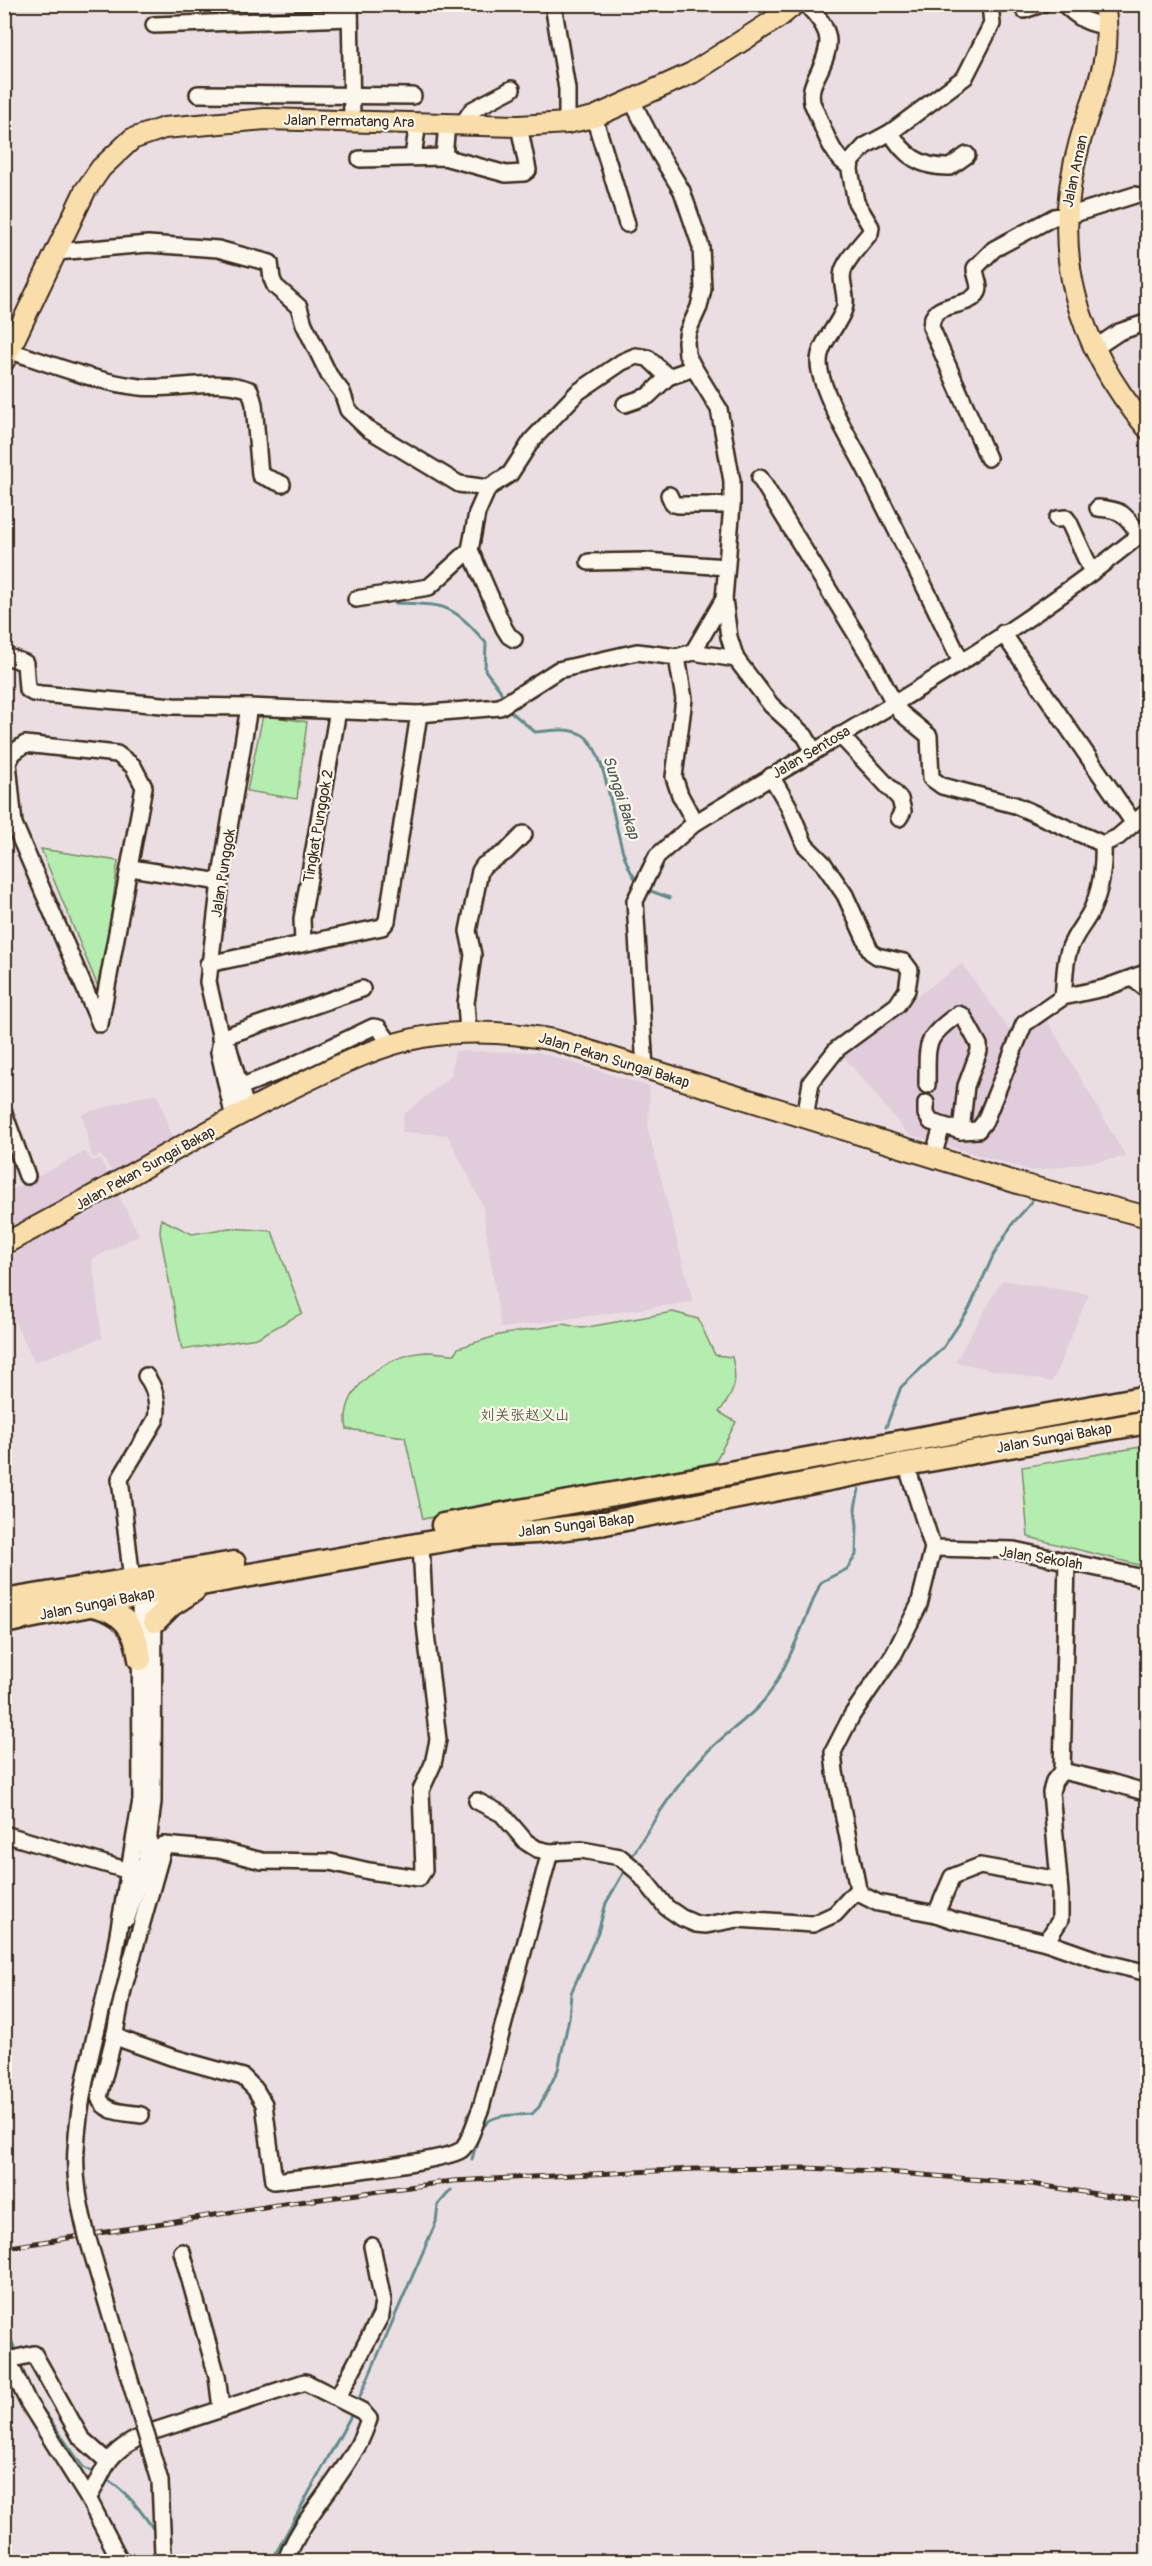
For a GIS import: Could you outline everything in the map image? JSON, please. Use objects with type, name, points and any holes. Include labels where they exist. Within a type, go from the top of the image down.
[{"type":"highway","name":"Jalan Sungai Bakap","points":[[6,1617],[278,1556],[740,1469],[1148,1397]]},
{"type":"highway","name":"Jalan Sungai Bakap","points":[[6,1617],[91,1605],[144,1585],[210,1584],[472,1535],[535,1532],[605,1523],[906,1464],[1148,1422]]},
{"type":"highway","points":[[155,1621],[189,1592],[210,1584]]},
{"type":"highway","points":[[91,1605],[117,1613],[127,1622],[134,1633],[140,1659]]},
{"type":"main road","name":"Jalan Permatang Ara","points":[[8,356],[85,191],[101,168],[132,139],[164,128],[265,119],[519,126],[567,123],[594,117],[692,73],[779,17],[795,4]]},
{"type":"main road","name":"Jalan Aman","points":[[1104,4],[1108,26],[1106,58],[1074,164],[1066,215],[1067,256],[1072,288],[1095,348],[1113,383],[1148,429]]},
{"type":"main road","name":"Jalan Pekan Sungai Bakap","points":[[4,1244],[240,1114],[362,1054],[422,1037],[468,1032],[518,1033],[554,1040],[1021,1184],[1148,1217]]},
{"type":"street","points":[[553,4],[567,89],[567,123]]},
{"type":"street","points":[[806,4],[819,18],[830,39],[829,49],[810,94],[812,103],[836,156],[842,163],[850,166]]},
{"type":"street","points":[[961,662],[836,412],[822,376],[819,361],[824,345],[843,312],[847,300],[841,277],[845,266],[870,233],[871,227],[856,202],[850,166],[855,155],[865,146],[891,132],[965,77],[992,24],[990,4]]},
{"type":"street","points":[[1024,10],[1042,4]]},
{"type":"street","points":[[1064,4],[1077,17],[1089,24],[1108,26]]},
{"type":"street","points":[[154,25],[350,11],[352,120]]},
{"type":"street","points":[[444,157],[454,124],[472,110],[512,89]]},
{"type":"street","points":[[198,94],[413,96]]},
{"type":"street","points":[[632,100],[659,153],[682,191],[701,247],[703,289],[686,342],[687,355],[719,409],[732,481],[724,599],[729,637],[736,659],[771,705],[805,736],[813,750]]},
{"type":"street","points":[[594,117],[627,224]]},
{"type":"street","points":[[413,156],[418,123]]},
{"type":"street","points":[[360,159],[444,157],[506,174],[524,173],[528,170],[519,126]]},
{"type":"street","points":[[891,132],[906,154],[918,162],[950,167],[967,155]]},
{"type":"street","points":[[988,458],[931,327],[931,319],[936,312],[974,297],[979,285],[975,268],[994,249],[1054,217],[1135,195]]},
{"type":"street","points":[[57,252],[148,244],[218,249],[270,263],[275,286],[299,307],[304,324],[328,375],[342,392],[348,410],[368,429],[459,484],[488,488]]},
{"type":"street","points":[[1095,348],[1119,332],[1148,322]]},
{"type":"street","points":[[8,356],[116,384],[164,388],[221,385],[241,386],[250,390],[254,404],[260,475],[282,484]]},
{"type":"street","points":[[514,639],[504,628],[470,550],[477,513],[488,488],[510,474],[532,440],[578,392],[622,362],[636,356],[648,358],[668,377]]},
{"type":"street","points":[[625,404],[648,396],[668,377],[694,368]]},
{"type":"street","points":[[760,478],[870,657],[894,703],[901,713],[929,736],[931,778],[942,786],[1015,805],[1103,844],[1118,837],[1148,811]]},
{"type":"street","points":[[669,495],[673,504],[678,505],[732,505]]},
{"type":"street","points":[[1098,508],[1117,510],[1125,514],[1144,532]]},
{"type":"street","points":[[1057,519],[1066,518],[1069,522],[1092,572]]},
{"type":"street","name":"Jalan Sentosa","points":[[645,1069],[635,901],[657,856],[695,823],[961,662],[1092,572],[1144,532]]},
{"type":"street","points":[[356,598],[429,587],[470,550]]},
{"type":"street","points":[[589,562],[645,561],[726,567]]},
{"type":"street","points":[[693,652],[724,599]]},
{"type":"street","points":[[1003,633],[1133,822]]},
{"type":"street","points":[[4,655],[25,663],[25,682],[27,689],[33,693],[173,706],[419,714],[500,707],[558,670],[637,652],[677,657],[693,652],[736,659]]},
{"type":"street","points":[[677,657],[684,699],[674,777],[680,795],[695,823]]},
{"type":"street","name":"Jalan Punggok","points":[[240,1114],[219,1052],[221,1039],[208,982],[208,964],[249,707]]},
{"type":"street","name":"Tingkat Punggok 2","points":[[303,942],[302,919],[338,710]]},
{"type":"street","points":[[208,964],[382,927],[387,921],[419,714]]},
{"type":"street","points":[[840,735],[900,799],[903,811],[899,818]]},
{"type":"street","points":[[25,744],[117,754],[133,766],[144,787],[131,868],[100,1024],[14,824],[8,763],[13,753],[25,744]]},
{"type":"street","points":[[771,776],[788,805],[805,845],[823,863],[845,895],[871,952],[877,956],[904,963],[910,970],[907,990],[897,1005],[837,1049],[811,1082],[805,1118]]},
{"type":"street","points":[[468,1032],[466,1004],[472,955],[468,931],[480,871],[484,865],[506,852],[524,834]]},
{"type":"street","points":[[1063,997],[1068,952],[1077,929],[1091,910],[1099,886],[1104,862],[1103,844]]},
{"type":"street","points":[[131,868],[220,882]]},
{"type":"street","points":[[926,1102],[926,1114],[931,1122],[961,1131],[978,1130],[985,1121],[1024,1024],[1063,997],[1104,988],[1148,972]]},
{"type":"street","points":[[1133,979],[1148,990]]},
{"type":"street","points":[[82,983],[95,985],[109,981]]},
{"type":"street","points":[[221,1039],[362,988]]},
{"type":"street","points":[[927,1085],[928,1046],[935,1030],[958,1014],[963,1016],[979,1046],[979,1051],[966,1086],[961,1131]]},
{"type":"street","points":[[240,1087],[284,1070],[373,1027],[379,1028],[391,1044]]},
{"type":"street","name":"Jalan Punggok","points":[[221,1039],[230,1049],[240,1087],[240,1114]]},
{"type":"street","points":[[284,1070],[291,1089]]},
{"type":"street","points":[[4,1113],[27,1176]]},
{"type":"street","points":[[933,1157],[942,1125]]},
{"type":"street","points":[[119,1938],[134,1902],[142,1854],[149,1834],[153,1802],[155,1621],[144,1585],[120,1479],[158,1412],[153,1385],[146,1376]]},
{"type":"street","points":[[906,1464],[933,1548],[919,1605],[894,1654],[852,1715],[833,1752],[858,1889],[862,1895],[878,1903],[936,1914],[1046,1942],[1103,1962],[1148,1973]]},
{"type":"street","points":[[105,1862],[142,1854],[164,1845],[219,1850],[262,1861],[338,1863],[369,1871],[419,1878],[424,1870],[421,1790],[433,1764],[438,1740],[425,1624],[421,1544]]},
{"type":"street","name":"Jalan Sekolah","points":[[933,1548],[1014,1551],[1067,1560],[1148,1579]]},
{"type":"street","points":[[1046,1942],[1060,1920],[1059,1880],[1051,1792],[1054,1781],[1062,1771],[1067,1560]]},
{"type":"street","points":[[144,1585],[140,1659],[142,1854],[129,1870],[119,1938],[78,2126],[76,2177],[80,2210],[87,2236],[160,2481],[162,2557]]},
{"type":"street","points":[[1062,1771],[1148,1793]]},
{"type":"street","points":[[477,1801],[502,1814],[526,1842],[537,1850],[550,1852],[582,1850],[620,1857],[638,1872],[666,1907],[689,1922],[706,1925],[738,1919],[813,1924],[835,1914],[858,1889]]},
{"type":"street","points":[[4,1834],[129,1870]]},
{"type":"street","points":[[149,1834],[164,1845]]},
{"type":"street","points":[[141,2115],[105,2109],[99,2097],[123,1990],[164,1845]]},
{"type":"street","points":[[115,2033],[121,2038],[171,2056],[243,2078],[255,2089],[264,2104],[274,2181],[424,2160],[459,2152],[465,2145],[481,2108],[550,1852]]},
{"type":"street","points":[[105,1862],[119,1881],[124,1899]]},
{"type":"street","points":[[936,1914],[952,1877],[980,1866],[1059,1880]]},
{"type":"street","points":[[343,2400],[381,2315],[383,2301],[372,2246]]},
{"type":"street","points":[[182,2252],[217,2376],[221,2408]]},
{"type":"street","points":[[107,2464],[81,2438],[34,2354],[11,2360],[28,2402],[88,2498],[121,2562]]},
{"type":"street","points":[[88,2498],[99,2483],[107,2464],[126,2444],[145,2434],[305,2382],[343,2400],[362,2411],[369,2419],[355,2452],[320,2499],[291,2546],[285,2562]]},
{"type":"shaded area","points":[[962,964],[1009,1029],[1041,1009],[1126,1157],[1032,1171],[908,1134],[840,1052]]},
{"type":"shaded area","points":[[455,1051],[539,1052],[650,1087],[648,1129],[693,1302],[501,1328],[482,1204],[448,1135],[402,1132],[403,1115],[451,1076]]},
{"type":"shaded area","points":[[158,1094],[172,1139],[113,1173],[101,1155],[92,1158],[82,1114],[135,1098]]},
{"type":"shaded area","points":[[85,1152],[93,1161],[100,1159],[139,1235],[92,1259],[102,1338],[34,1362],[14,1320],[5,1324],[5,1193]]},
{"type":"shaded area","points":[[1002,1280],[1089,1294],[1052,1382],[955,1362]]},
{"type":"green space","points":[[263,715],[307,722],[297,799],[247,791]]},
{"type":"green space","points":[[41,849],[118,861],[101,994]]},
{"type":"green space","points":[[161,1219],[192,1234],[229,1228],[272,1231],[302,1313],[257,1338],[182,1350],[160,1233]]},
{"type":"green space","name":"刘关张赵义山","points":[[673,1312],[698,1319],[715,1355],[732,1357],[735,1373],[734,1386],[719,1412],[736,1422],[715,1462],[423,1519],[405,1437],[347,1429],[346,1414],[350,1400],[358,1387],[369,1375],[397,1359],[426,1352],[455,1354],[458,1348],[499,1335],[563,1324],[582,1328]]},
{"type":"green space","points":[[1147,1446],[1147,1567],[1028,1537],[1022,1467]]},
{"type":"waterway","name":"Sungai Bakap","points":[[395,603],[437,606],[456,613],[464,620],[486,643],[485,670],[500,690],[503,698]]},
{"type":"waterway","name":"Sungai Bakap","points":[[510,711],[535,732],[558,730],[576,732],[591,743],[599,758],[605,778],[627,864],[635,878]]},
{"type":"waterway","name":"Sungai Bakap","points":[[648,890],[670,898]]},
{"type":"waterway","points":[[886,1427],[901,1387],[943,1348],[969,1309],[993,1256],[1013,1223],[1031,1203],[1034,1194]]},
{"type":"waterway","points":[[630,1860],[656,1817],[686,1776],[708,1751],[765,1700],[792,1651],[821,1582],[847,1569],[856,1555],[855,1508],[859,1489]]},
{"type":"waterway","points":[[472,2159],[480,2134],[489,2121],[505,2116],[532,2114],[539,2107],[558,2070],[569,2018],[571,1993],[598,1932],[606,1903],[626,1868]]},
{"type":"waterway","points":[[357,2403],[436,2222],[438,2205],[451,2190]]},
{"type":"waterway","points":[[6,2259],[10,2337],[16,2352]]},
{"type":"waterway","points":[[19,2361],[32,2394],[83,2467],[97,2475]]},
{"type":"waterway","points":[[271,2562],[353,2412]]},
{"type":"waterway","points":[[106,2479],[128,2496],[156,2533]]},
{"type":"waterway","points":[[169,2554],[173,2562]]},
{"type":"railway","points":[[4,2248],[277,2205],[453,2181],[695,2169],[806,2168],[875,2171],[1032,2184],[1148,2202]]}]
